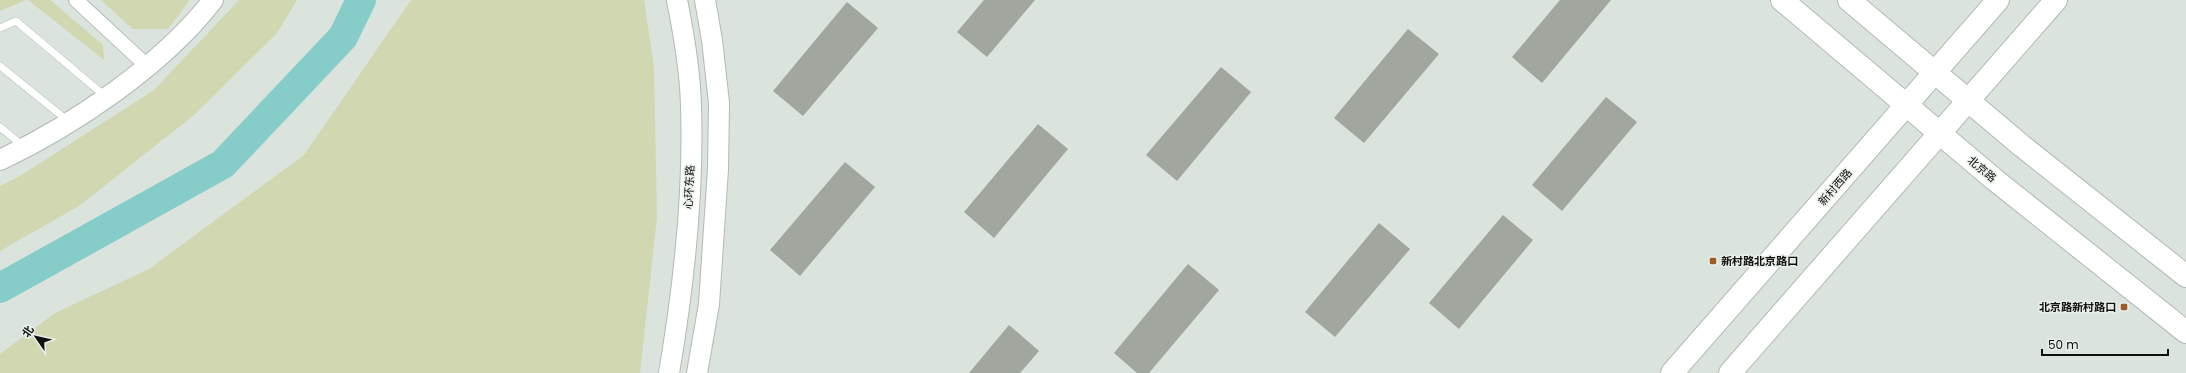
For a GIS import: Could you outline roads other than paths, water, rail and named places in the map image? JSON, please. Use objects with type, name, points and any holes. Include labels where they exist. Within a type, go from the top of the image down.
[{"type":"main road","points":[[0,160],[26,148],[70,123],[107,98],[168,48],[213,0]]},
{"type":"main road","name":"心环东路","points":[[669,373],[681,301],[691,168],[691,104],[685,44],[677,0]]},
{"type":"main road","points":[[697,373],[709,304],[718,169],[719,103],[712,40],[705,0]]},
{"type":"main road","name":"北京路","points":[[1782,0],[2001,185],[2186,332]]},
{"type":"main road","points":[[1850,0],[1968,101],[2186,276]]},
{"type":"main road","name":"新村西路","points":[[1672,373],[1998,0]]},
{"type":"main road","points":[[1730,373],[2056,0]]},
{"type":"street","points":[[76,0],[147,66]]},
{"type":"lane","points":[[0,28],[16,20],[107,98]]},
{"type":"lane","points":[[0,66],[70,123]]},
{"type":"lane","points":[[0,127],[26,148]]},
{"type":"waterway","points":[[0,288],[223,164],[343,37],[361,0]]},
{"type":"place","name":"新村路北京路口","points":[[1713,261]]},
{"type":"place","name":"北京路新村路口","points":[[2124,307]]}]
